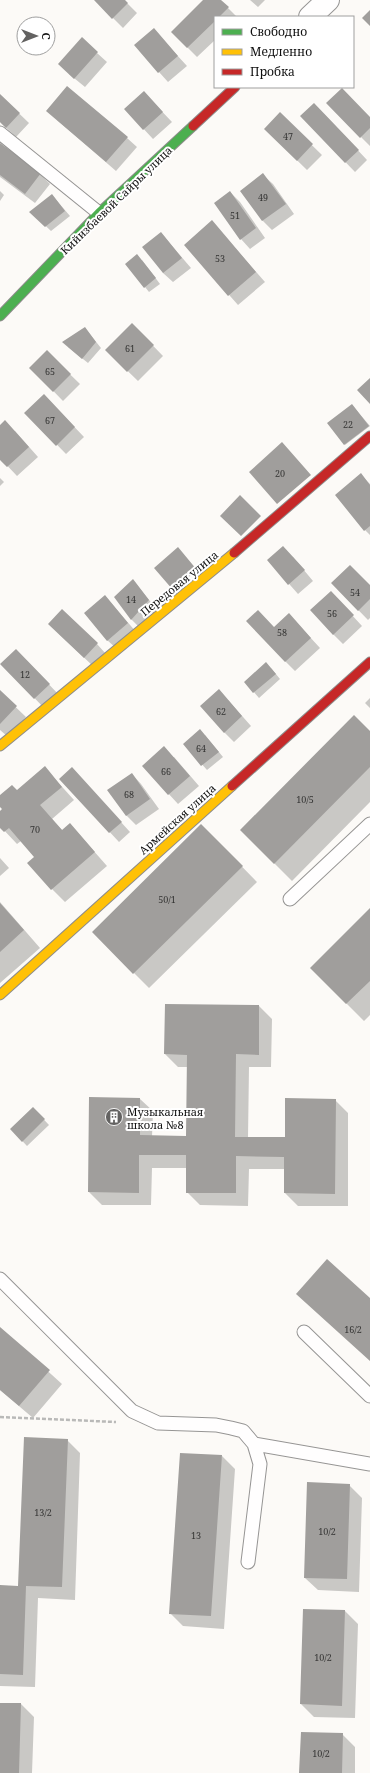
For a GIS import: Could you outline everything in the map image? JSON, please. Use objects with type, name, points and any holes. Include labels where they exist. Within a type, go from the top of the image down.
[{"type":"street","points":[[311,16],[328,0]]},
{"type":"street","name":"Кийизбаевой Сайры улица","points":[[0,316],[99,213],[234,88]]},
{"type":"street","name":"Передовая улица","points":[[0,746],[235,552],[370,436]]},
{"type":"street","name":"Армейская улица","points":[[0,995],[370,662]]},
{"type":"lane","points":[[0,133],[99,213]]},
{"type":"lane","points":[[290,899],[370,824]]},
{"type":"lane","points":[[0,1279],[132,1410],[158,1423],[216,1425],[231,1428],[243,1432],[254,1444],[260,1464],[248,1562]]},
{"type":"lane","points":[[304,1332],[370,1396]]},
{"type":"lane","points":[[254,1444],[370,1464]]},
{"type":"path","points":[[0,1417],[119,1422]]},
{"type":"building","points":[[94,0],[125,0],[128,3],[112,19]]},
{"type":"building","points":[[203,0],[221,0],[229,7],[220,16],[214,16],[214,22],[187,48],[171,32]]},
{"type":"building","points":[[370,10],[370,26],[362,18]]},
{"type":"building","points":[[154,28],[178,56],[158,73],[134,45]]},
{"type":"building","points":[[82,37],[98,52],[74,79],[58,64]]},
{"type":"building","points":[[67,86],[128,137],[106,162],[46,111]]},
{"type":"building","points":[[342,88],[370,117],[370,128],[360,138],[326,103]]},
{"type":"building","points":[[144,91],[163,112],[143,130],[124,109]]},
{"type":"building","points":[[0,94],[20,113],[6,128],[0,122]]},
{"type":"building","points":[[314,103],[359,150],[345,163],[300,116]]},
{"type":"building","points":[[280,112],[313,144],[297,161],[264,129]]},
{"type":"building","points":[[0,143],[41,173],[25,194],[0,175]]},
{"type":"building","points":[[263,173],[286,204],[262,221],[240,191]]},
{"type":"building","points":[[230,191],[256,228],[240,240],[214,203]]},
{"type":"building","points":[[52,194],[65,211],[45,227],[29,212]]},
{"type":"building","points":[[212,220],[256,272],[228,296],[184,245]]},
{"type":"building","points":[[161,232],[182,258],[163,273],[142,247]]},
{"type":"building","points":[[137,254],[156,278],[144,288],[125,264]]},
{"type":"building","points":[[132,323],[154,345],[127,372],[105,350]]},
{"type":"building","points":[[85,327],[96,342],[82,359],[62,342]]},
{"type":"building","points":[[47,350],[71,374],[53,392],[29,368]]},
{"type":"building","points":[[370,378],[370,404],[357,390]]},
{"type":"building","points":[[44,394],[75,427],[56,446],[24,413]]},
{"type":"building","points":[[352,404],[369,426],[344,445],[327,423]]},
{"type":"building","points":[[5,420],[29,447],[7,467],[0,460],[0,425]]},
{"type":"building","points":[[282,442],[311,475],[277,504],[249,472]]},
{"type":"building","points":[[361,473],[370,485],[370,526],[364,531],[335,495]]},
{"type":"building","points":[[240,495],[261,516],[241,536],[220,516]]},
{"type":"building","points":[[283,546],[305,570],[288,585],[267,560]]},
{"type":"building","points":[[178,547],[197,570],[173,590],[154,568]]},
{"type":"building","points":[[350,565],[370,585],[370,599],[358,611],[331,583]]},
{"type":"building","points":[[133,579],[149,600],[131,620],[114,597]]},
{"type":"building","points":[[331,591],[354,615],[333,635],[310,610]]},
{"type":"building","points":[[105,595],[128,623],[107,641],[84,613]]},
{"type":"building","points":[[62,609],[98,643],[84,658],[48,624]]},
{"type":"building","points":[[258,610],[274,627],[289,613],[311,638],[285,662],[246,621]]},
{"type":"building","points":[[16,649],[50,684],[34,699],[0,664]]},
{"type":"building","points":[[266,662],[276,674],[253,693],[244,682]]},
{"type":"building","points":[[219,689],[242,716],[224,733],[200,706]]},
{"type":"building","points":[[0,690],[17,706],[0,724]]},
{"type":"building","points":[[354,715],[370,731],[370,767],[274,864],[240,830]]},
{"type":"building","points":[[200,729],[219,752],[201,766],[183,744]]},
{"type":"building","points":[[164,746],[190,776],[168,795],[142,766]]},
{"type":"building","points":[[45,766],[62,787],[40,805],[62,830],[70,823],[95,852],[51,890],[27,863],[34,857],[9,828],[4,832],[0,828],[0,811],[2,809],[0,807],[0,795],[12,785],[17,790]]},
{"type":"building","points":[[72,767],[122,822],[109,833],[59,779]]},
{"type":"building","points":[[132,773],[150,799],[126,816],[107,790]]},
{"type":"building","points":[[201,824],[243,866],[133,974],[92,932]]},
{"type":"building","points":[[0,903],[24,930],[0,952]]},
{"type":"building","points":[[370,908],[370,981],[346,1004],[310,968]]},
{"type":"building","name":"Музыкальная школа №8","points":[[165,1004],[259,1005],[259,1055],[236,1054],[235,1137],[285,1137],[285,1098],[336,1099],[335,1194],[284,1193],[284,1157],[236,1156],[236,1193],[186,1193],[186,1155],[139,1155],[139,1193],[88,1192],[89,1097],[140,1098],[140,1135],[186,1136],[187,1055],[164,1054]]},
{"type":"building","points":[[33,1107],[45,1119],[22,1142],[10,1129]]},
{"type":"building","points":[[327,1259],[370,1298],[370,1361],[296,1294]]},
{"type":"building","points":[[0,1327],[50,1370],[19,1406],[0,1390]]},
{"type":"building","points":[[24,1437],[68,1439],[62,1587],[26,1586],[23,1675],[0,1674],[0,1585],[18,1586]]},
{"type":"building","points":[[180,1453],[222,1455],[211,1616],[169,1614]]},
{"type":"building","points":[[307,1482],[350,1484],[347,1579],[304,1578]]},
{"type":"building","points":[[303,1609],[345,1610],[342,1706],[300,1704]]},
{"type":"building","points":[[0,1703],[21,1703],[19,1773],[0,1773]]},
{"type":"building","points":[[301,1732],[343,1733],[342,1773],[299,1773]]},
{"type":"traffic: fast","points":[[0,316],[99,213],[193,126]]},
{"type":"traffic: slow","points":[[0,746],[234,553]]},
{"type":"traffic: slow","points":[[0,995],[232,786]]},
{"type":"traffic: jam","points":[[193,126],[234,88]]},
{"type":"traffic: jam","points":[[234,553],[370,436]]},
{"type":"traffic: jam","points":[[232,786],[370,662]]},
{"type":"place","name":"Музыкальная школа №8","points":[[114,1117]]}]
